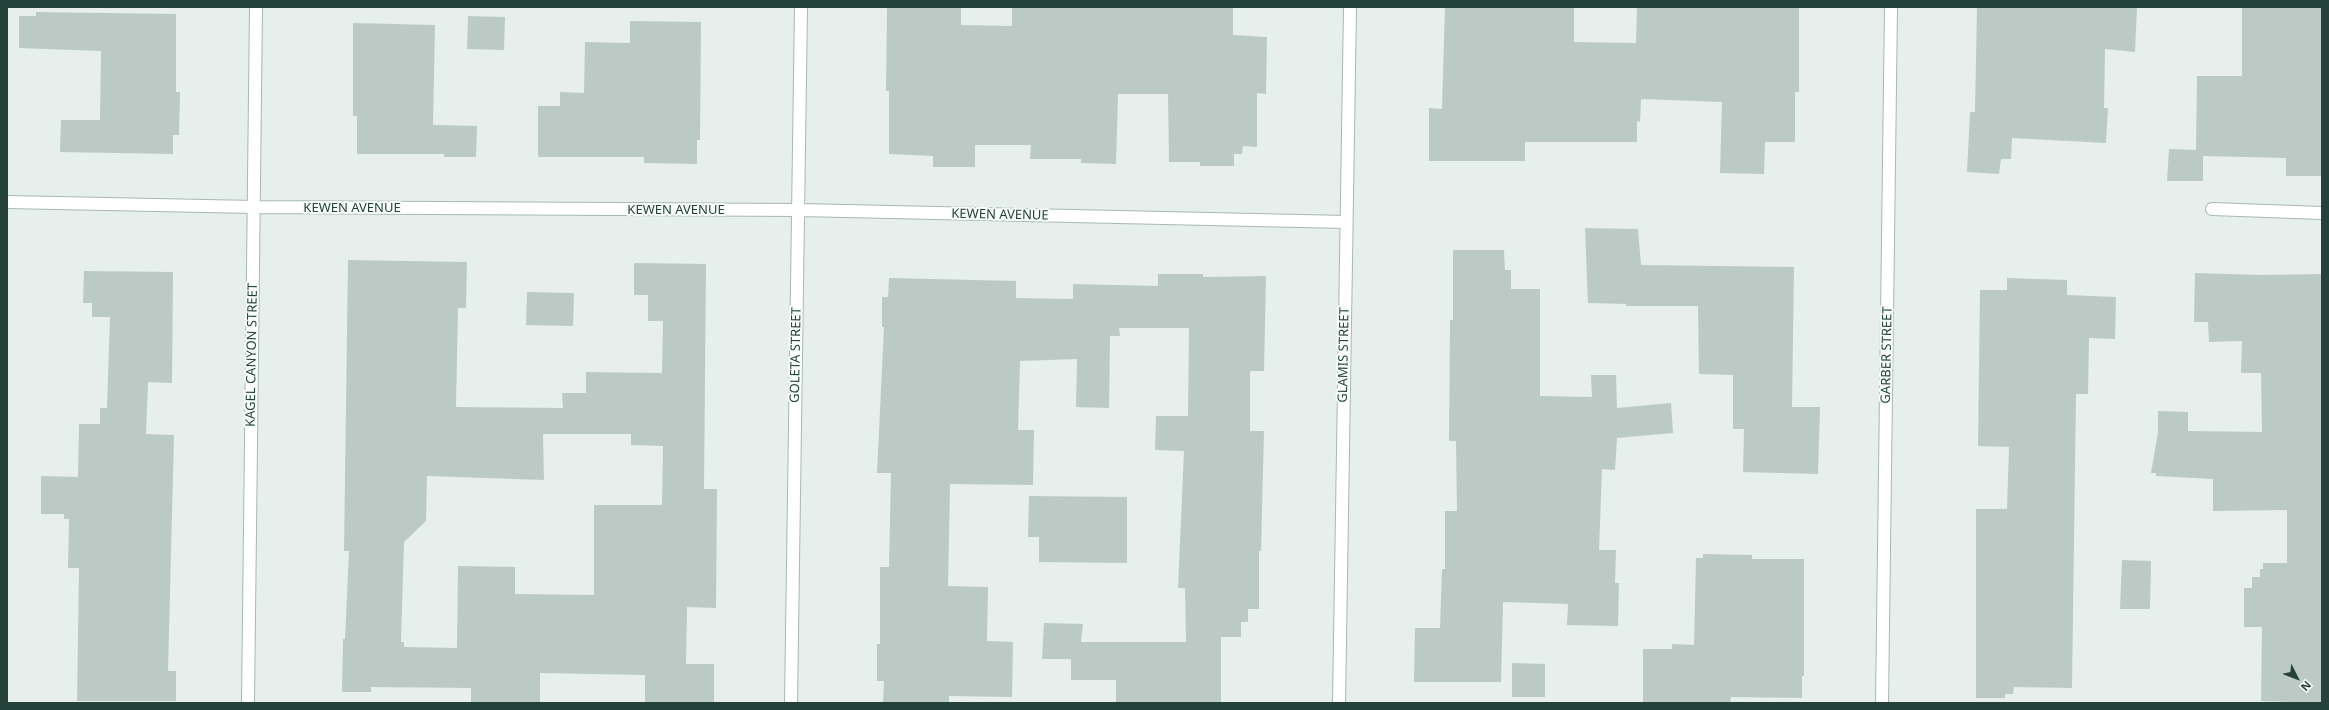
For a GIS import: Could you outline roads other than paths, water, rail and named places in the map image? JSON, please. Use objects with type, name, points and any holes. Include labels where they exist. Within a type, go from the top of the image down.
[{"type":"street","name":"KAGEL CANYON STREET","points":[[248,703],[256,7]]},
{"type":"street","name":"GOLETA STREET","points":[[791,703],[801,7]]},
{"type":"street","name":"GLAMIS STREET","points":[[1339,703],[1350,7]]},
{"type":"street","name":"GARBER STREET","points":[[1882,703],[1891,7]]},
{"type":"street","name":"KEWEN AVENUE","points":[[7,202],[254,207],[798,210],[1346,222]]},
{"type":"street","points":[[2212,209],[2322,213]]}]
